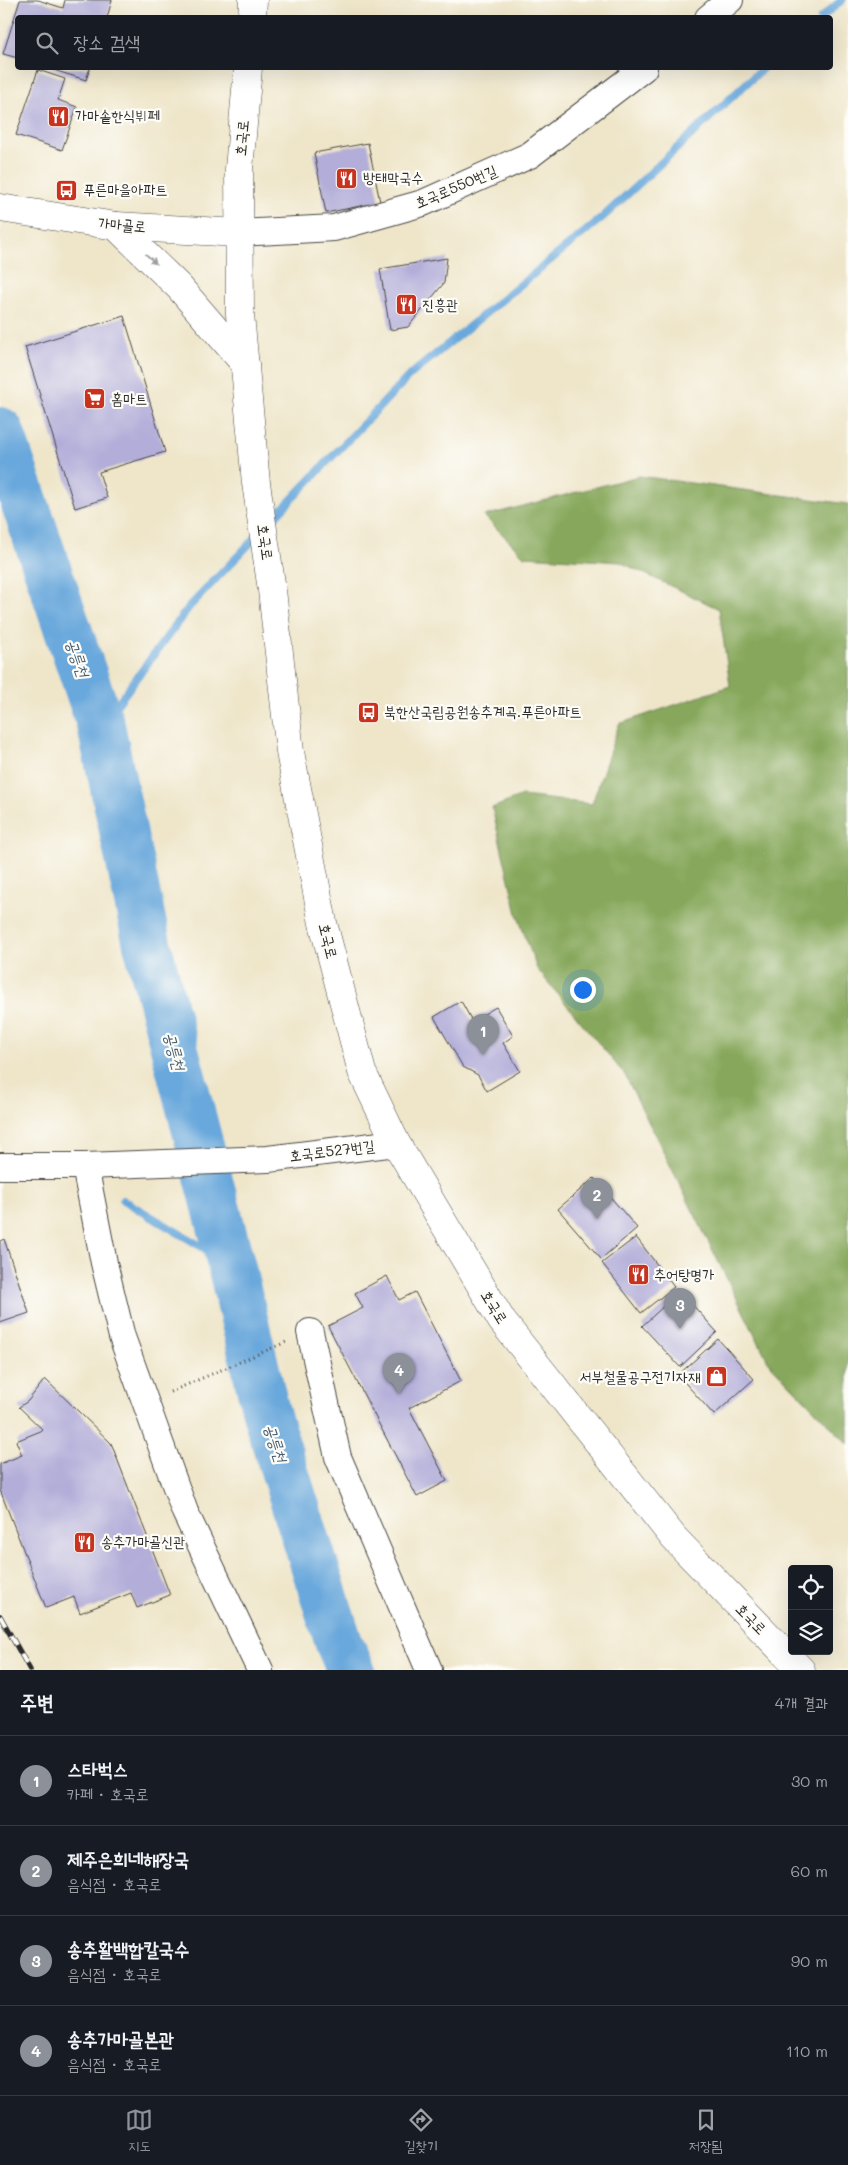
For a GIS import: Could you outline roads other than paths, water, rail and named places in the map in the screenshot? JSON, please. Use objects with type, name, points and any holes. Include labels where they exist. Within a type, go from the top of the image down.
[{"type":"street","points":[[252,15],[254,0]]},
{"type":"street","points":[[712,15],[730,0]]},
{"type":"street","name":"호국로","points":[[248,70],[239,170],[240,315],[256,483],[272,590],[290,752],[323,923],[362,1072],[396,1143],[508,1328],[674,1538],[800,1670]]},
{"type":"street","name":"호국로550번길","points":[[240,233],[334,228],[423,203],[530,155],[641,70]]},
{"type":"street","name":"가마골로","points":[[3,209],[116,226],[240,233]]},
{"type":"street","points":[[116,226],[179,287],[245,364]]},
{"type":"street","name":"호국로527번길","points":[[85,1166],[268,1159],[396,1143]]},
{"type":"street","points":[[0,1166],[85,1166],[104,1263],[122,1337],[185,1512],[260,1670]]},
{"type":"street","points":[[310,1332],[338,1457],[429,1670]]},
{"type":"waterway","points":[[824,15],[842,0]]},
{"type":"waterway","points":[[269,523],[409,376],[603,217],[761,70]]},
{"type":"waterway","name":"공릉천","points":[[0,431],[101,726],[147,944],[231,1264],[267,1416],[339,1643],[351,1670]]},
{"type":"waterway","points":[[101,726],[189,607],[258,535]]},
{"type":"waterway","points":[[123,1200],[231,1264]]},
{"type":"railway","points":[[0,1616],[30,1670]]},
{"type":"place","name":"가마솥한식뷔페","points":[[59,116]]},
{"type":"place","name":"방태막국수","points":[[347,178]]},
{"type":"place","name":"푸른마을아파트","points":[[67,190]]},
{"type":"place","name":"진흥관","points":[[406,305]]},
{"type":"place","name":"홈마트","points":[[95,399]]},
{"type":"place","name":"북한산국립공원송추계곡.푸른아파트","points":[[368,712]]},
{"type":"place","name":"스타벅스","points":[[483,1055]]},
{"type":"place","name":"제주은희네해장국","points":[[597,1219]]},
{"type":"place","name":"추어탕명가","points":[[638,1275]]},
{"type":"place","name":"송추활백합칼국수","points":[[680,1329]]},
{"type":"place","name":"서부철물공구전기자재","points":[[716,1377]]},
{"type":"place","name":"송추가마골본관","points":[[399,1394]]},
{"type":"place","name":"송추가마골신관","points":[[85,1542]]}]
